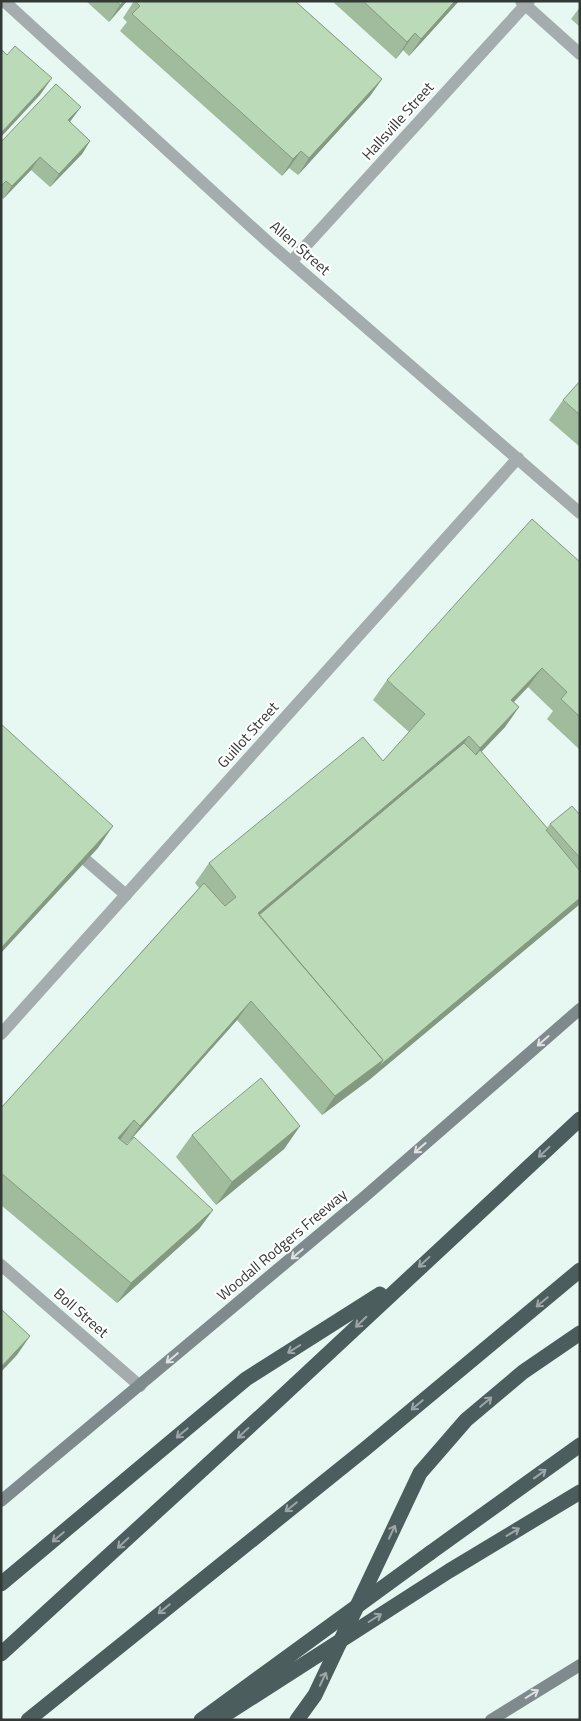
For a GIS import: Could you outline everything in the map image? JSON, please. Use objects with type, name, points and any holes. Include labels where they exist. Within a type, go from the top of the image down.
[{"type":"highway","points":[[1,1654],[274,1404],[409,1276],[580,1119]]},
{"type":"highway","points":[[28,1720],[365,1449],[580,1270]]},
{"type":"highway","points":[[1,1584],[246,1379],[409,1276]]},
{"type":"highway","points":[[297,1720],[315,1695],[420,1473],[466,1420],[523,1372],[580,1334]]},
{"type":"highway","points":[[201,1720],[580,1445]]},
{"type":"highway","points":[[217,1720],[449,1571],[580,1492]]},
{"type":"main road","name":"Woodall Rodgers Freeway","points":[[1,1501],[363,1198],[580,1010]]},
{"type":"main road","points":[[491,1720],[580,1665]]},
{"type":"street","name":"Allen Street","points":[[4,1],[291,262],[580,513]]},
{"type":"street","name":"Hallsville Street","points":[[291,262],[526,3]]},
{"type":"street","points":[[526,3],[580,54]]},
{"type":"street","name":"Guillot Street","points":[[1,1034],[518,458]]},
{"type":"street","points":[[87,860],[126,895]]},
{"type":"street","name":"Boll Street","points":[[1,1265],[140,1386]]},
{"type":"building","points":[[135,1],[295,1],[382,79],[309,158],[301,151],[293,159],[132,14],[140,6]]},
{"type":"building","points":[[363,1],[455,1],[421,39],[415,33],[407,42]]},
{"type":"building","points":[[15,46],[52,78],[1,133],[1,49],[7,55]]},
{"type":"building","points":[[56,84],[81,107],[68,120],[90,141],[59,174],[40,157],[12,186],[6,181],[1,186],[1,142]]},
{"type":"building","points":[[580,381],[580,415],[563,400]]},
{"type":"building","points":[[532,519],[580,562],[580,717],[561,699],[567,692],[542,668],[511,700],[519,707],[480,748],[469,736],[258,913],[383,1060],[335,1096],[251,1001],[140,1126],[134,1120],[118,1138],[127,1145],[134,1137],[213,1210],[131,1283],[1,1173],[1,1108],[204,883],[225,906],[236,897],[209,863],[363,737],[383,761],[425,714],[387,680]]},
{"type":"building","points":[[1,724],[113,826],[1,948]]},
{"type":"building","points":[[464,743],[476,755],[480,750],[548,829],[546,830],[580,871],[580,898],[378,1067],[383,1060],[259,915]]},
{"type":"building","points":[[572,806],[580,815],[580,858],[550,824]]},
{"type":"building","points":[[261,1078],[300,1126],[232,1182],[192,1135]]},
{"type":"building","points":[[1,1309],[30,1336],[1,1367]]}]
